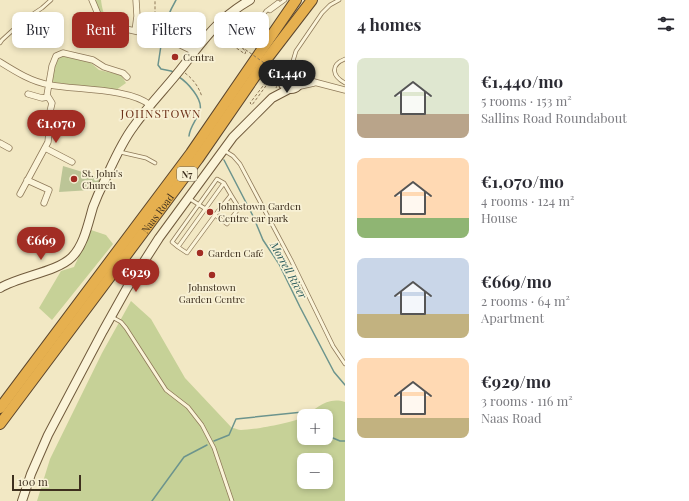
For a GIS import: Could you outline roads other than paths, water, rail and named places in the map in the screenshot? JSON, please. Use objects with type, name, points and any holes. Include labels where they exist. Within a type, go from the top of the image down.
[{"type":"highway","name":"N7","points":[[260,51],[296,0]]},
{"type":"highway","points":[[260,51],[302,0]]},
{"type":"highway","name":"Naas Road","points":[[0,408],[54,344],[198,159],[269,56],[312,0]]},
{"type":"highway","name":"Naas Road","points":[[0,424],[54,344],[190,153],[260,51]]},
{"type":"highway","name":"N7","points":[[0,400],[26,368],[54,344]]},
{"type":"highway","name":"N7","points":[[0,429],[54,344]]},
{"type":"street","points":[[92,0],[100,19],[108,25],[160,36],[195,52]]},
{"type":"street","points":[[135,31],[138,16],[136,0]]},
{"type":"street","points":[[0,288],[17,280],[60,265],[71,258],[76,252],[85,233],[96,198],[119,151],[133,127],[211,31],[233,10],[250,0]]},
{"type":"street","points":[[20,194],[45,148],[49,137],[48,120],[52,103],[48,97],[49,85],[56,56],[63,53],[93,60],[104,67],[123,73],[127,78]]},
{"type":"street","points":[[0,62],[37,82],[49,85],[126,95],[150,105]]},
{"type":"street","points":[[22,501],[31,474],[48,435],[127,288],[155,244],[224,149],[247,122],[272,98],[284,75],[284,68],[314,82],[345,90]]},
{"type":"street","points":[[292,88],[299,82],[297,74]]},
{"type":"street","points":[[282,80],[284,86],[292,88]]},
{"type":"street","points":[[272,98],[292,88],[314,82]]},
{"type":"street","points":[[28,94],[44,98],[48,97]]},
{"type":"street","points":[[0,143],[9,148]]},
{"type":"street","points":[[45,148],[72,162]]},
{"type":"street","points":[[27,180],[49,190],[44,203]]},
{"type":"lane","points":[[0,43],[24,20],[51,0]]},
{"type":"lane","points":[[268,10],[270,12],[285,0]]},
{"type":"lane","points":[[297,74],[293,63],[296,51],[322,13],[330,5],[339,0]]},
{"type":"lane","points":[[233,10],[242,25],[253,30],[268,10],[278,2]]},
{"type":"lane","points":[[345,59],[339,62],[336,66],[335,76],[345,83]]},
{"type":"lane","points":[[284,68],[293,63]]},
{"type":"lane","points":[[224,149],[240,164],[291,260],[333,346],[345,364]]},
{"type":"lane","points":[[119,151],[146,158],[155,163]]},
{"type":"lane","points":[[188,198],[198,204],[206,209],[215,215],[227,224],[238,208],[231,195],[224,183],[217,178],[198,204],[172,242],[187,253],[215,215],[231,195]]},
{"type":"lane","points":[[178,247],[224,183]]},
{"type":"lane","points":[[112,317],[121,322],[126,328],[166,390],[188,407],[202,425],[214,448],[232,501]]},
{"type":"waterway","points":[[170,12],[176,0]]},
{"type":"waterway","points":[[161,48],[158,65],[161,69],[175,73]]},
{"type":"waterway","points":[[179,77],[194,91],[200,106],[199,114],[189,136]]},
{"type":"waterway","name":"Morrell River","points":[[224,160],[253,216],[263,240],[279,264],[334,372],[345,385]]},
{"type":"waterway","points":[[214,441],[229,435],[236,419],[297,413]]},
{"type":"waterway","points":[[333,438],[340,441],[345,441]]},
{"type":"waterway","points":[[152,501],[184,457],[207,445]]},
{"type":"place","name":"Centra","points":[[175,57]]},
{"type":"place","name":"St. John's Church","points":[[74,179]]},
{"type":"place","name":"Johnstown Garden Centre car park","points":[[210,212]]},
{"type":"place","name":"Garden Café","points":[[200,253]]},
{"type":"place","name":"Johnstown Garden Centre","points":[[212,275]]},
{"type":"district","name":"JOHNSTOWN","points":[[161,113]]}]
